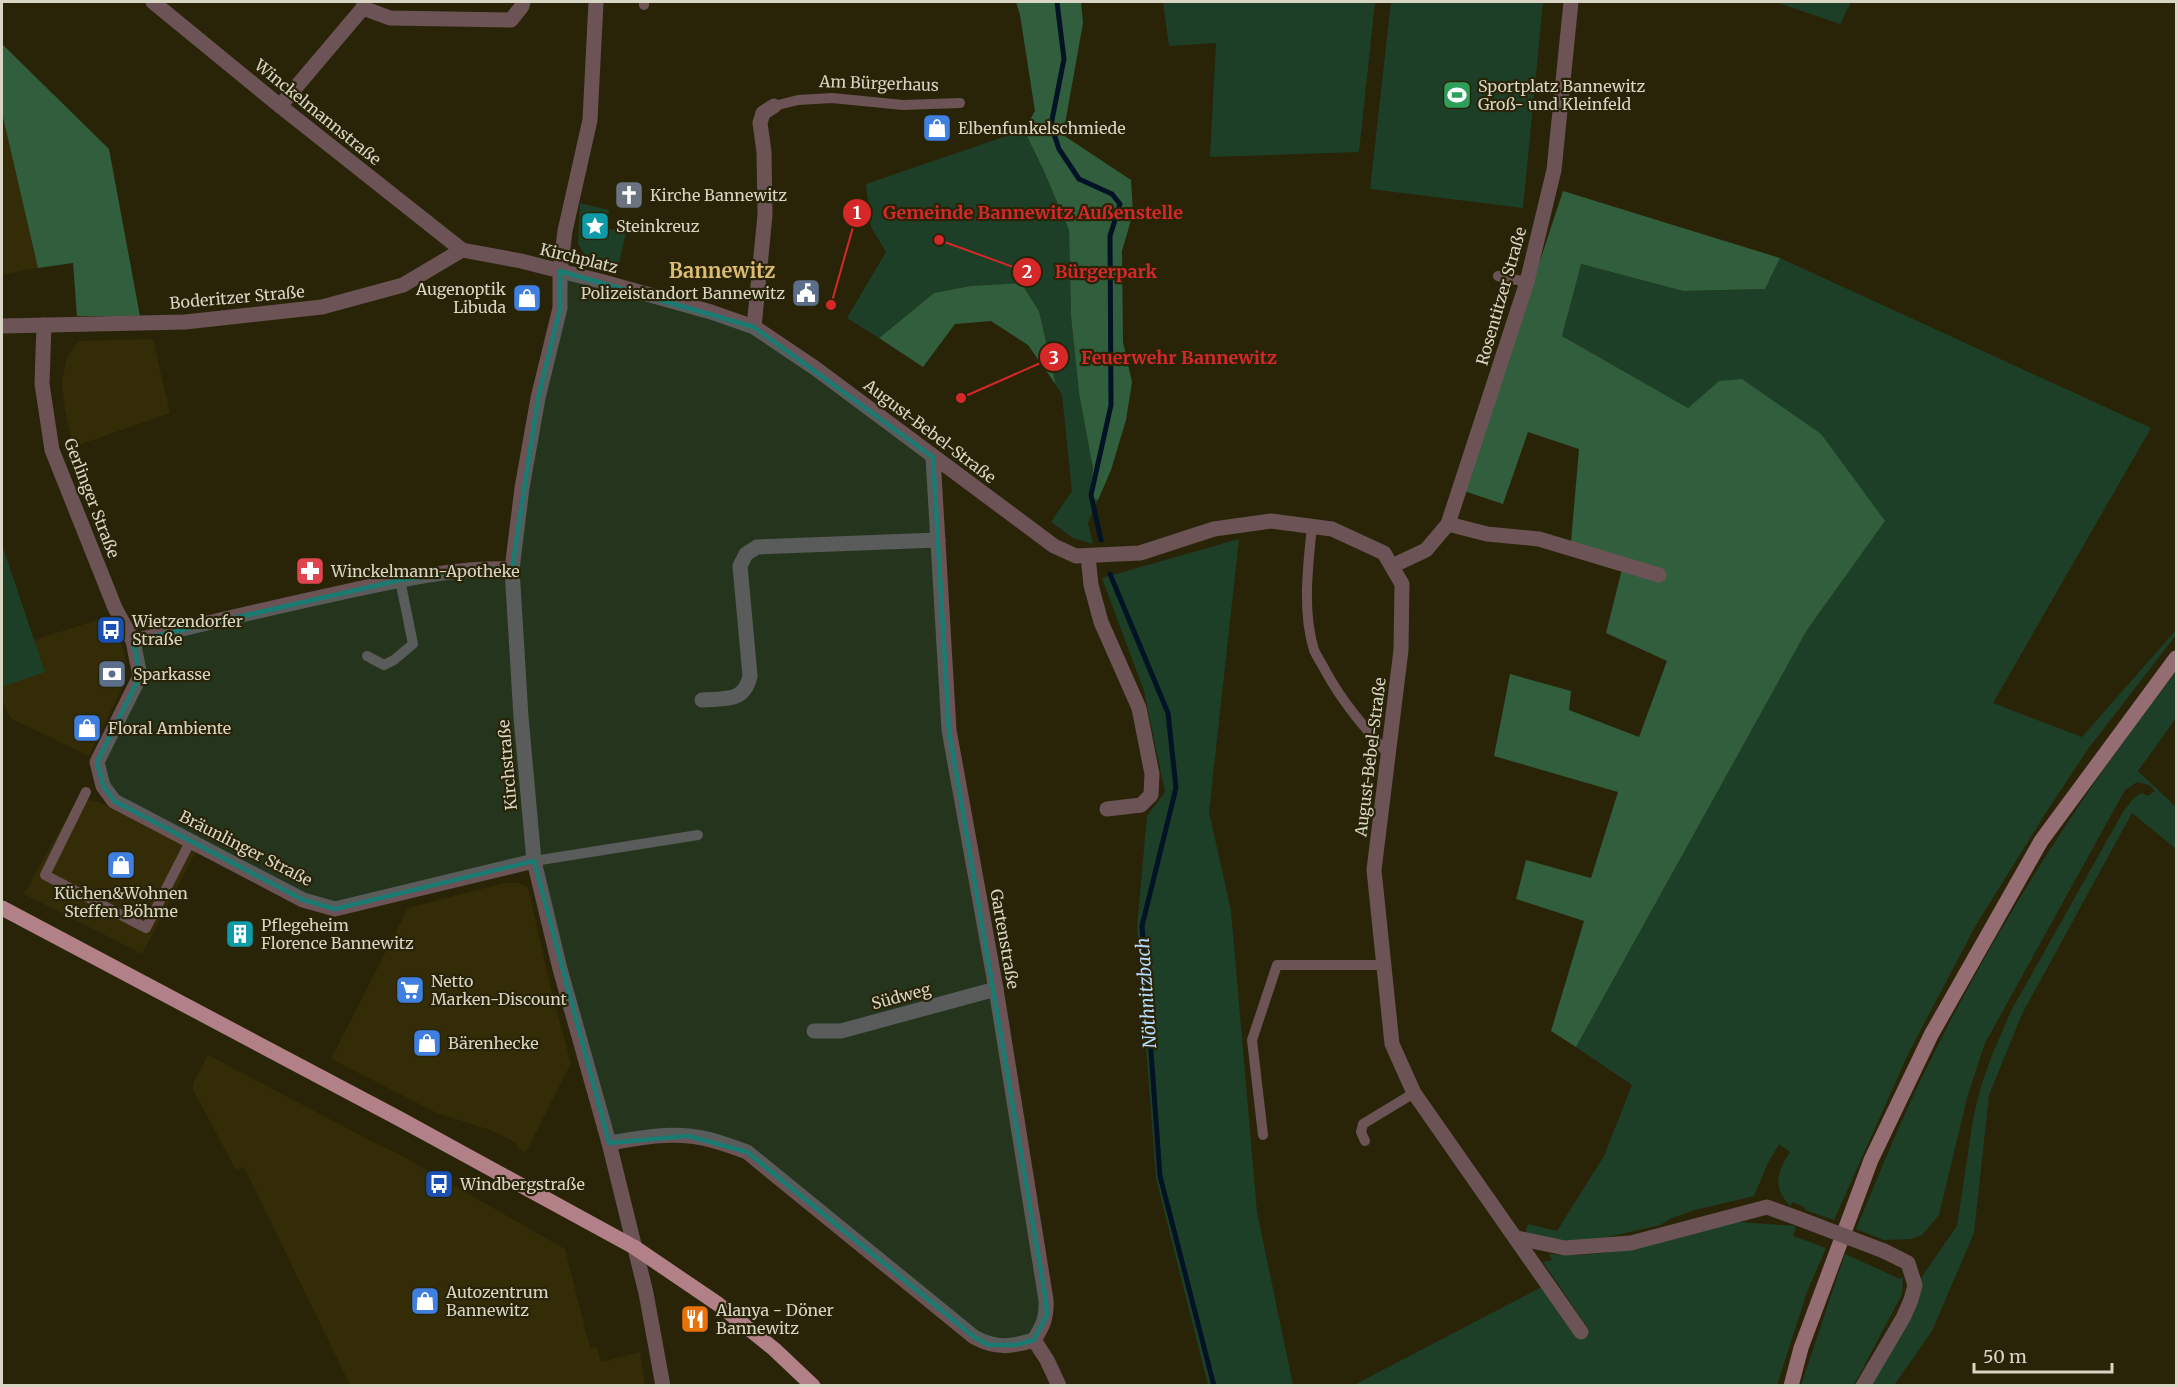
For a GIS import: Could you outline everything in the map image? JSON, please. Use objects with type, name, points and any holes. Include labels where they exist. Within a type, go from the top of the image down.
[{"type":"main road","points":[[1791,1386],[1801,1348],[1871,1161],[1931,1035],[2042,841],[2176,658]]},
{"type":"main road","points":[[2,908],[398,1118],[634,1247],[718,1304],[774,1349],[813,1386]]},
{"type":"street","name":"Winckelmannstraße","points":[[153,2],[462,250]]},
{"type":"street","points":[[280,106],[364,5],[390,18],[511,20],[522,6],[522,2]]},
{"type":"street","name":"Kirchstraße","points":[[596,2],[590,120],[565,231],[560,271],[560,308],[536,410],[522,488],[512,569],[521,717],[534,861],[560,969],[609,1143],[634,1247]]},
{"type":"street","name":"Rosentitzer Straße","points":[[1392,566],[1426,550],[1448,524],[1527,282],[1554,170],[1571,2]]},
{"type":"street","name":"Am Bürgerhaus","points":[[754,327],[765,215],[765,152],[760,123],[763,113],[774,106]]},
{"type":"street","name":"Kirchplatz","points":[[462,250],[560,271],[711,312],[754,327]]},
{"type":"street","name":"Boderitzer Straße","points":[[2,326],[185,322],[322,307],[403,285],[462,250]]},
{"type":"street","name":"Gerlinger Straße","points":[[44,325],[42,384],[52,450],[115,608],[133,641]]},
{"type":"street","name":"August-Bebel-Straße","points":[[754,327],[815,368],[1054,546],[1076,555],[1140,553],[1214,529],[1271,521],[1332,529],[1384,553],[1402,584],[1401,650],[1374,870],[1392,1044],[1414,1093],[1581,1332]]},
{"type":"street","name":"Gartenstraße","points":[[933,457],[949,730],[996,989],[1046,1300],[1047,1316],[1034,1340]]},
{"type":"street","points":[[1448,524],[1487,534],[1539,539],[1659,575]]},
{"type":"street","points":[[702,700],[737,697],[747,689],[750,676],[740,566],[746,554],[757,548],[939,540]]},
{"type":"street","points":[[1088,556],[1091,585],[1101,622],[1139,708],[1152,774],[1151,795],[1141,805],[1107,808]]},
{"type":"street","points":[[133,641],[282,605],[400,580],[482,568],[512,569]]},
{"type":"street","name":"Bräunlinger Straße","points":[[133,641],[140,676],[98,762],[103,786],[114,801],[303,900],[335,909],[534,861]]},
{"type":"street","name":"Südweg","points":[[814,1031],[841,1031],[996,989]]},
{"type":"street","points":[[609,1143],[654,1136],[688,1136],[715,1140],[747,1152],[974,1337],[987,1345],[1002,1346],[1034,1340],[1047,1360],[1059,1386]]},
{"type":"street","points":[[1517,1238],[1565,1248],[1631,1243],[1767,1207],[1884,1251],[1908,1263],[1915,1285],[1903,1318],[1863,1386]]},
{"type":"street","points":[[634,1247],[646,1293],[663,1386]]},
{"type":"lane","name":"Am Bürgerhaus","points":[[774,106],[798,100],[832,98],[903,105],[960,102]]},
{"type":"lane","points":[[1498,276],[1527,282]]},
{"type":"lane","points":[[1312,526],[1307,585],[1310,632],[1315,651],[1336,689],[1363,726],[1389,755]]},
{"type":"lane","points":[[367,656],[384,664],[394,660],[413,644],[400,580]]},
{"type":"lane","points":[[86,792],[45,875],[146,928],[191,840]]},
{"type":"lane","points":[[534,861],[699,835]]},
{"type":"lane","points":[[1263,1135],[1252,1040],[1277,965],[1384,965]]},
{"type":"lane","points":[[1365,1141],[1361,1132],[1363,1125],[1414,1093]]},
{"type":"highlighted area","points":[[560,271],[754,327],[933,457],[949,730],[1046,1300],[1047,1315],[1034,1340],[1016,1345],[988,1345],[974,1337],[747,1152],[688,1136],[609,1143],[534,861],[335,909],[303,900],[114,801],[103,786],[97,762],[140,676],[133,641],[400,580],[482,568],[512,569],[538,398],[560,308]]},
{"type":"shaded area","points":[[2,113],[38,268],[2,275]]},
{"type":"shaded area","points":[[153,339],[170,413],[73,447],[65,410],[62,381],[67,358],[78,341]]},
{"type":"shaded area","points":[[110,616],[126,662],[124,684],[89,756],[10,718],[2,699],[2,687],[44,672],[34,640]]},
{"type":"shaded area","points":[[78,798],[99,802],[196,852],[142,954],[24,894]]},
{"type":"shaded area","points":[[504,883],[518,883],[528,887],[553,998],[571,1063],[526,1152],[519,1149],[515,1142],[493,1131],[437,1113],[331,1059],[408,908]]},
{"type":"shaded area","points":[[208,1055],[395,1152],[565,1249],[590,1348],[597,1347],[601,1362],[640,1352],[645,1385],[350,1385],[244,1167],[236,1170],[193,1090],[193,1083]]},
{"type":"green space","points":[[1016,2],[1081,2],[1083,23],[1063,135],[1131,180],[1133,213],[1122,251],[1123,342],[1132,382],[1126,420],[1111,470],[1098,500],[1089,497],[1093,469],[1079,393],[1071,316],[1069,230],[1024,130],[1035,111]]},
{"type":"green space","points":[[1163,2],[1375,2],[1359,152],[1210,157],[1216,43],[1169,46]]},
{"type":"green space","name":"Sportplatz Bannewitz Groß- und Kleinfeld","points":[[1391,2],[1543,2],[1523,208],[1370,189]]},
{"type":"green space","points":[[1776,2],[1851,2],[1840,24]]},
{"type":"green space","points":[[2,44],[109,149],[140,316],[77,316],[73,263],[38,268],[2,113]]},
{"type":"green space","points":[[1024,130],[1069,230],[1071,316],[1079,393],[1093,469],[1089,497],[1098,500],[1088,523],[1093,544],[1073,538],[1051,522],[1072,491],[1062,395],[1056,385],[1039,311],[1021,283],[970,286],[934,293],[879,338],[847,318],[886,252],[871,227],[866,184]]},
{"type":"green space","points":[[1563,191],[1780,258],[1765,289],[1683,291],[1581,264],[1562,336],[1688,408],[1719,381],[1742,379],[1821,434],[1885,521],[1807,630],[1576,1047],[1551,1031],[1584,921],[1516,899],[1526,860],[1591,878],[1618,792],[1494,756],[1510,674],[1571,691],[1569,710],[1639,737],[1667,661],[1606,633],[1624,561],[1571,542],[1579,449],[1528,432],[1503,504],[1464,491]]},
{"type":"green space","points":[[580,203],[609,210],[606,228],[626,232],[618,268],[587,258],[578,244]]},
{"type":"green space","points":[[1780,258],[2151,428],[1993,703],[2082,737],[2176,630],[2176,635],[2088,749],[1976,925],[1909,1052],[1834,1220],[1805,1210],[1804,1207],[1793,1202],[1790,1206],[1784,1199],[1778,1179],[1790,1152],[1779,1144],[1754,1196],[1695,1210],[1660,1225],[1590,1241],[1573,1242],[1525,1233],[1528,1224],[1557,1231],[1604,1156],[1632,1085],[1576,1047],[1807,630],[1885,521],[1719,381],[1688,408],[1562,336],[1580,264],[1683,291],[1765,289]]},
{"type":"green space","points":[[1021,283],[1039,311],[1056,385],[1028,345],[991,321],[955,324],[923,367],[879,338],[934,293],[970,286]]},
{"type":"green space","points":[[1239,539],[1209,812],[1231,911],[1257,1212],[1293,1385],[1208,1385],[1156,1178],[1137,927],[1147,816],[1165,792],[1144,691],[1102,578]]},
{"type":"green space","points":[[2,545],[45,672],[2,687]]},
{"type":"green space","points":[[2176,672],[2176,718],[2138,771],[2176,807],[2176,849],[2132,813],[2022,1014],[1989,1095],[1974,1233],[1932,1331],[1894,1385],[1872,1385],[1919,1281],[1957,1226],[1973,1119],[1981,1086],[2011,1011],[2123,812],[2141,793],[2148,796],[2155,791],[2149,785],[2137,782],[2125,790],[1985,1043],[1967,1098],[1939,1215],[1922,1235],[1910,1239],[1884,1240],[1856,1229],[1890,1147],[1917,1087],[1954,1015],[2041,863],[2106,766]]},
{"type":"green space","points":[[1738,1222],[1796,1226],[1793,1236],[1826,1248],[1807,1292],[1777,1385],[1352,1386],[1542,1287],[1578,1338],[1589,1330],[1543,1262],[1552,1260],[1549,1254],[1597,1254],[1645,1246]]},
{"type":"green space","points":[[1845,1254],[1900,1279],[1903,1277],[1902,1294],[1854,1385],[1801,1385]]},
{"type":"waterway","name":"Nöthnitzbach","points":[[1057,2],[1064,59],[1051,125],[1059,149],[1079,179],[1112,194],[1120,204],[1110,236],[1111,405],[1091,495],[1101,540]]},
{"type":"waterway","name":"Nöthnitzbach","points":[[1110,574],[1168,713],[1176,788],[1142,926],[1160,1176],[1214,1386]]},
{"type":"place","name":"Sportplatz Bannewitz Groß- und Kleinfeld","points":[[1457,95]]},
{"type":"place","name":"Elbenfunkelschmiede","points":[[937,128]]},
{"type":"place","name":"Kirche Bannewitz","points":[[629,195]]},
{"type":"place","name":"Steinkreuz","points":[[595,226]]},
{"type":"place","name":"Bürgerpark","points":[[939,240]]},
{"type":"place","name":"Polizeistandort Bannewitz","points":[[806,293]]},
{"type":"place","name":"Augenoptik Libuda","points":[[527,298]]},
{"type":"place","name":"Gemeinde Bannewitz Außenstelle","points":[[831,305]]},
{"type":"place","name":"Feuerwehr Bannewitz","points":[[961,398]]},
{"type":"place","name":"Winckelmann-Apotheke","points":[[310,571]]},
{"type":"place","name":"Wietzendorfer Straße","points":[[111,630]]},
{"type":"place","name":"Sparkasse","points":[[112,674]]},
{"type":"place","name":"Floral Ambiente","points":[[87,728]]},
{"type":"place","name":"Küchen&Wohnen Steffen Böhme","points":[[121,865]]},
{"type":"place","name":"Pflegeheim Florence Bannewitz","points":[[240,934]]},
{"type":"place","name":"Netto Marken-Discount","points":[[410,990]]},
{"type":"place","name":"Bärenhecke","points":[[427,1043]]},
{"type":"place","name":"Windbergstraße","points":[[439,1184]]},
{"type":"place","name":"Autozentrum Bannewitz","points":[[425,1301]]},
{"type":"place","name":"Alanya - Döner Bannewitz","points":[[695,1319]]},
{"type":"district","name":"Bannewitz","points":[[722,270]]}]
